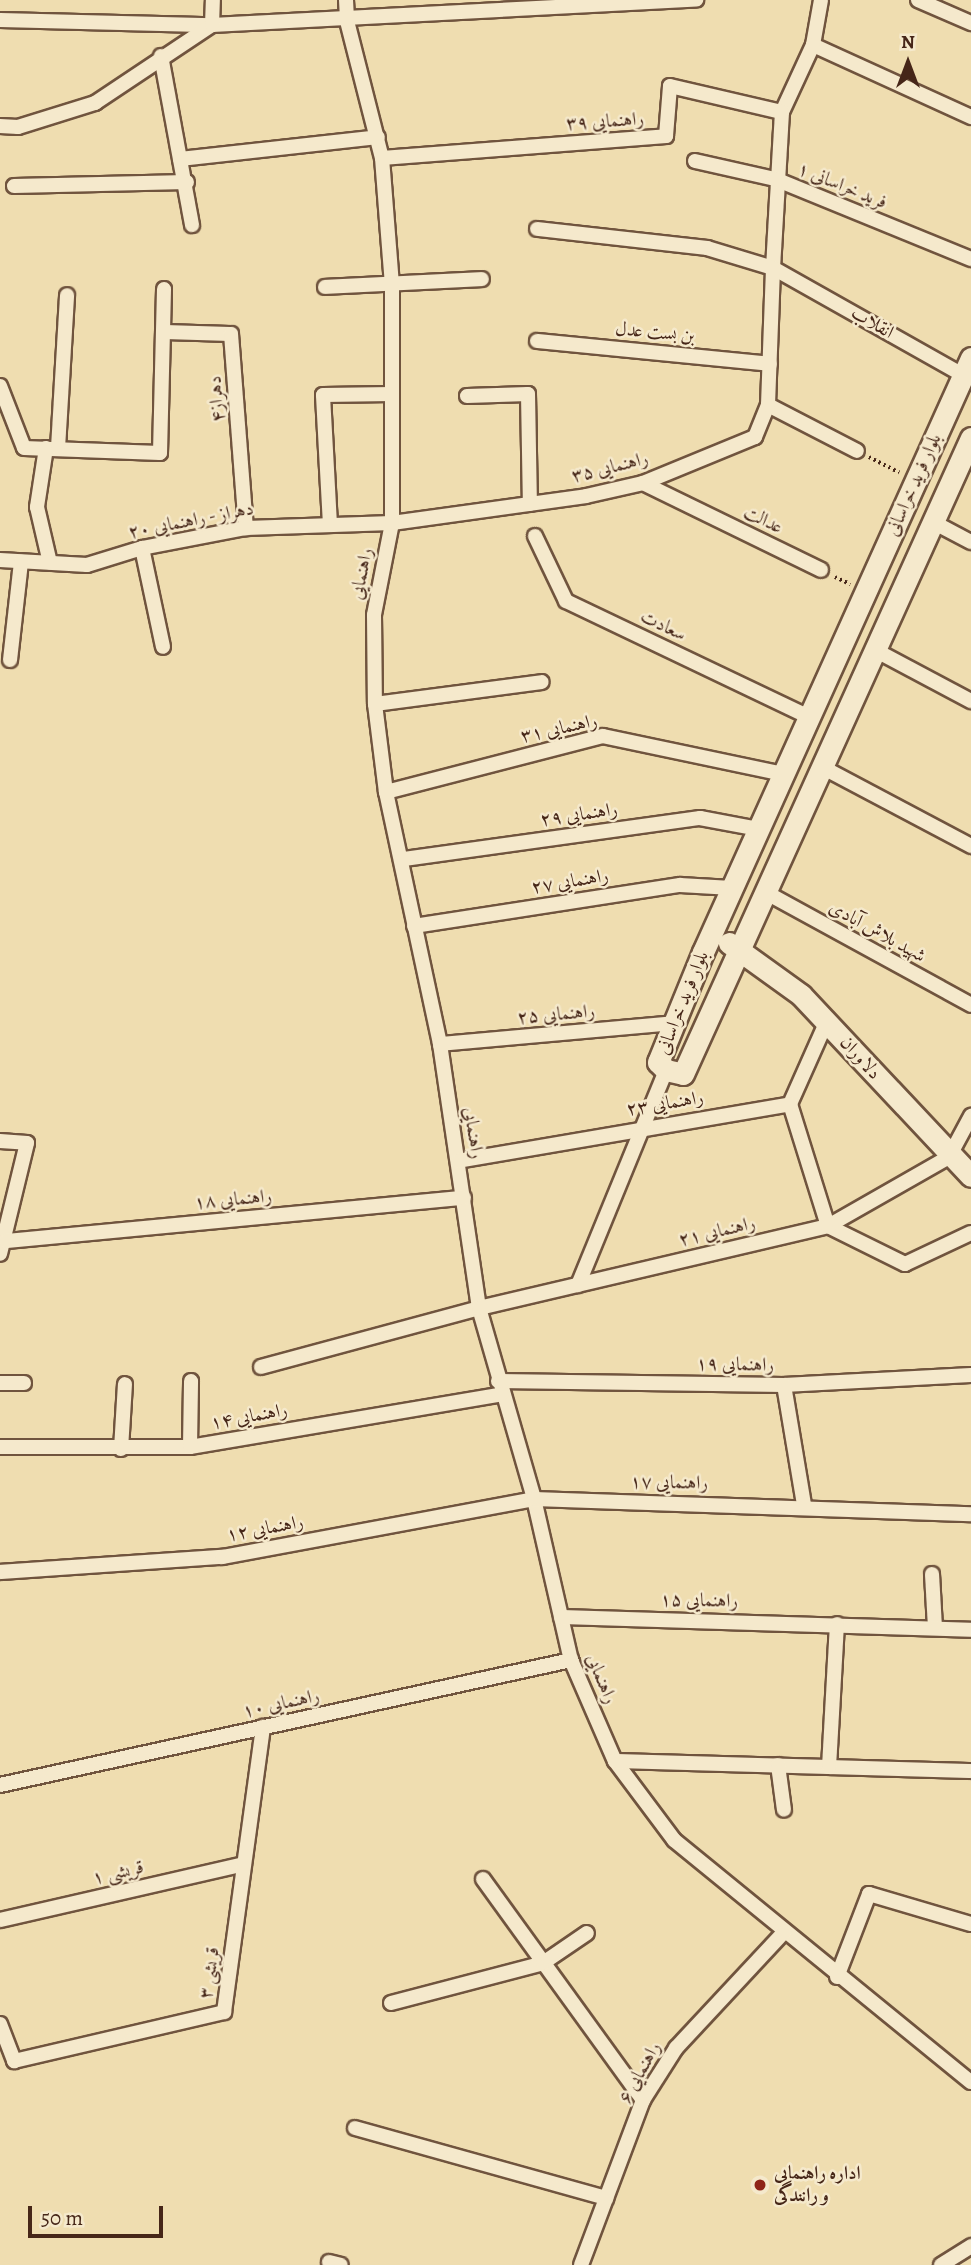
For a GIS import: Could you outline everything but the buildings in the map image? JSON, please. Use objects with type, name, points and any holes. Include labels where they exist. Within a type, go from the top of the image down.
[{"type":"street","points":[[212,25],[213,0]]},
{"type":"street","name":"راهنمایی","points":[[346,0],[347,21],[382,158],[392,285],[392,523],[373,615],[375,704],[386,792],[404,859],[414,926],[440,1044],[479,1308],[534,1499],[571,1660],[615,1761],[674,1840],[837,1977],[971,2082]]},
{"type":"street","points":[[773,268],[775,179],[782,112],[813,45],[821,0]]},
{"type":"street","points":[[918,0],[971,23]]},
{"type":"street","points":[[0,20],[212,25],[347,21],[696,1]]},
{"type":"street","points":[[0,127],[18,127],[95,103],[161,55],[212,25]]},
{"type":"street","points":[[813,45],[971,117]]},
{"type":"street","points":[[161,55],[180,159],[187,182],[192,225]]},
{"type":"street","name":"راهنمایی ۳۹","points":[[382,158],[666,136],[670,86],[782,112]]},
{"type":"street","points":[[180,159],[378,137]]},
{"type":"street","name":"فرید خراسانی ۱","points":[[695,161],[775,179],[971,259]]},
{"type":"street","points":[[15,186],[187,182]]},
{"type":"street","name":"انقلاب","points":[[537,229],[707,248],[773,268],[968,370]]},
{"type":"street","name":"راهنمایی ۳۵","points":[[392,523],[530,504],[643,483],[755,437],[768,405],[773,268]]},
{"type":"street","points":[[325,287],[482,279]]},
{"type":"street","points":[[0,386],[21,446],[160,453],[164,289]]},
{"type":"street","points":[[50,563],[37,507],[52,448],[67,295]]},
{"type":"street","name":"دهراز۴","points":[[164,332],[231,334],[246,528]]},
{"type":"street","name":"بن بست عدل","points":[[537,341],[770,364]]},
{"type":"street","name":"بلوار فرید خراسانی","points":[[968,370],[712,932],[658,1062],[666,1070],[683,1074],[971,438]]},
{"type":"street","points":[[330,525],[323,395],[392,394]]},
{"type":"street","points":[[467,396],[528,394],[530,504]]},
{"type":"street","points":[[768,405],[858,451]]},
{"type":"street","name":"عدالت","points":[[643,483],[821,570]]},
{"type":"street","points":[[933,522],[971,542]]},
{"type":"street","name":"دهراز - راهنمایی ۲۰","points":[[0,560],[87,565],[142,548],[246,528],[392,523]]},
{"type":"street","name":"سعادت","points":[[535,536],[566,601],[809,717]]},
{"type":"street","points":[[142,548],[163,647]]},
{"type":"street","points":[[10,660],[21,562]]},
{"type":"street","points":[[875,650],[971,701]]},
{"type":"street","points":[[375,704],[542,682]]},
{"type":"street","name":"راهنمایی ۳۱","points":[[386,792],[603,736],[783,774]]},
{"type":"street","points":[[822,767],[971,846]]},
{"type":"street","name":"راهنمایی ۲۹","points":[[404,859],[700,818],[758,829]]},
{"type":"street","name":"راهنمایی ۲۷","points":[[414,926],[680,885],[732,888]]},
{"type":"street","name":"شهید بلاش آبادی","points":[[765,892],[971,1005]]},
{"type":"street","name":"دلاوران","points":[[712,932],[740,948],[827,1021],[949,1157],[971,1176]]},
{"type":"street","points":[[827,1021],[790,1104],[828,1226],[905,1264],[971,1233]]},
{"type":"street","name":"راهنمایی ۲۵","points":[[440,1044],[675,1023]]},
{"type":"street","points":[[578,1285],[666,1070]]},
{"type":"street","name":"راهنمایی ۲۳","points":[[457,1161],[643,1127],[790,1104]]},
{"type":"street","points":[[949,1157],[971,1116]]},
{"type":"street","points":[[0,1142],[27,1143],[3,1248]]},
{"type":"street","name":"راهنمایی ۲۱","points":[[261,1367],[479,1308],[828,1226],[949,1157]]},
{"type":"street","name":"راهنمایی ۱۸","points":[[3,1248],[464,1198]]},
{"type":"street","name":"راهنمایی ۱۹","points":[[500,1387],[784,1385],[971,1375]]},
{"type":"street","points":[[190,1447],[191,1381]]},
{"type":"street","points":[[0,1383],[24,1383]]},
{"type":"street","points":[[121,1449],[125,1384]]},
{"type":"street","points":[[784,1385],[804,1506]]},
{"type":"street","name":"راهنمایی ۱۴","points":[[0,1447],[190,1447],[500,1387]]},
{"type":"street","name":"راهنمایی ۱۷","points":[[534,1499],[804,1506],[971,1514]]},
{"type":"street","name":"راهنمایی ۱۲","points":[[0,1572],[222,1557],[534,1499]]},
{"type":"street","points":[[932,1574],[935,1628]]},
{"type":"street","name":"راهنمایی ۱۵","points":[[561,1617],[971,1630]]},
{"type":"street","points":[[829,1767],[837,1624]]},
{"type":"street","name":"راهنمایی ۱۰","points":[[0,1785],[571,1660]]},
{"type":"street","name":"قریشی ۳","points":[[0,2024],[15,2061],[224,2012],[263,1727]]},
{"type":"street","points":[[615,1761],[971,1770]]},
{"type":"street","points":[[778,1765],[784,1810]]},
{"type":"street","name":"قریشی ۱","points":[[0,1920],[244,1864]]},
{"type":"street","points":[[483,1880],[643,2100]]},
{"type":"street","points":[[837,1977],[869,1894],[971,1924]]},
{"type":"street","name":"راهنمایی ۶","points":[[581,2265],[643,2100],[676,2048],[784,1932]]},
{"type":"street","points":[[391,2003],[544,1963],[587,1933]]},
{"type":"street","points":[[355,2128],[606,2198]]},
{"type":"street","points":[[941,2265],[971,2246]]},
{"type":"path","points":[[858,451],[916,480]]},
{"type":"path","points":[[821,570],[866,592]]},
{"type":"place","name":"اداره راهنمایی و رانندگی","points":[[760,2185]]}]
